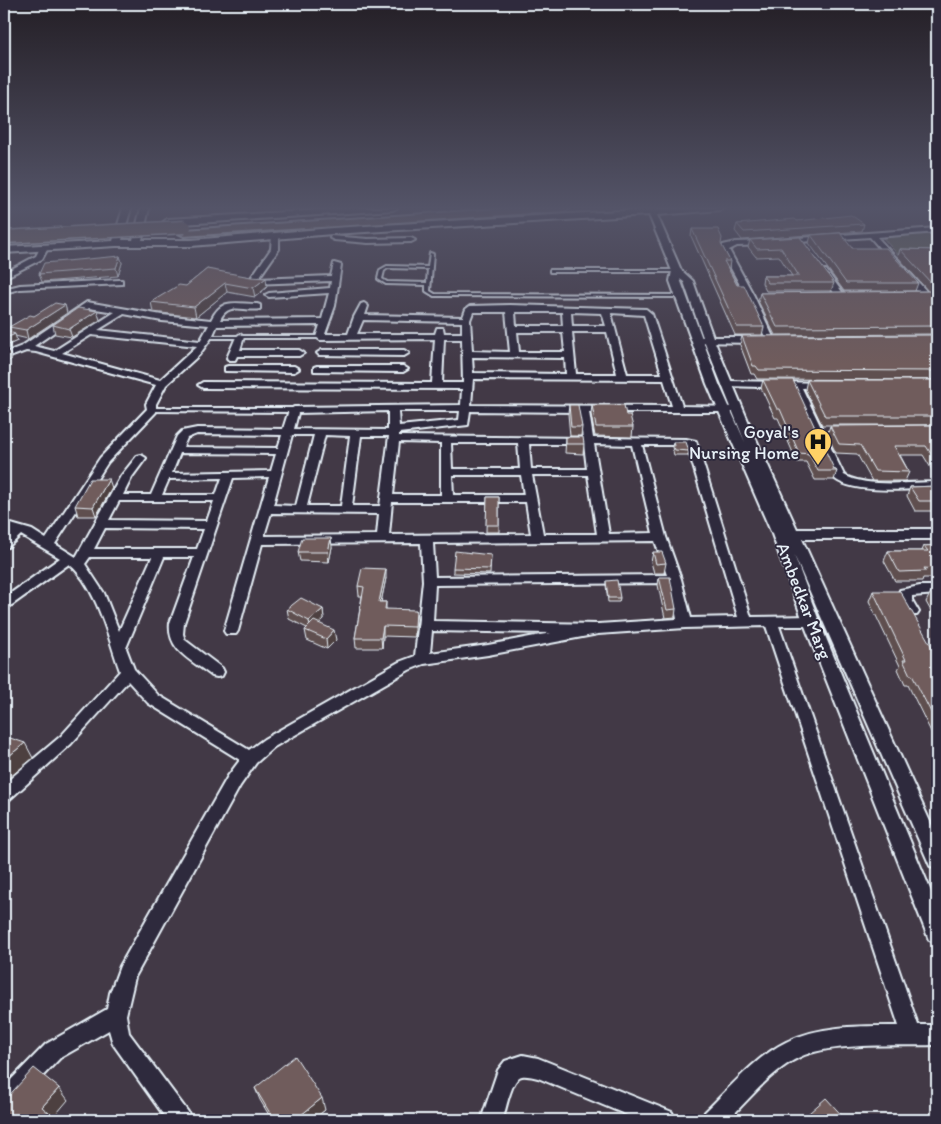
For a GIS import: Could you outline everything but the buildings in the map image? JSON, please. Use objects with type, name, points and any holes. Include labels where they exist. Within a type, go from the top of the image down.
[{"type":"street","points":[[4,276],[33,260]]},
{"type":"street","points":[[267,260],[252,282],[334,278]]},
{"type":"street","name":"Ambedkar Marg","points":[[673,260],[678,271],[688,281],[703,340],[730,409],[937,859]]},
{"type":"street","points":[[703,340],[775,339],[755,296],[732,260]]},
{"type":"street","points":[[895,260],[926,296]]},
{"type":"street","points":[[818,264],[836,296],[850,296]]},
{"type":"street","points":[[337,266],[331,306],[320,337],[465,336]]},
{"type":"street","name":"Ambedkar Marg","points":[[678,271],[675,281],[681,296],[728,384],[730,409]]},
{"type":"street","points":[[4,291],[20,287],[119,282]]},
{"type":"street","points":[[269,295],[332,290]]},
{"type":"street","points":[[916,296],[937,296]]},
{"type":"street","points":[[4,356],[9,356],[25,348],[87,305],[162,318],[214,323],[325,322]]},
{"type":"street","points":[[351,337],[364,306]]},
{"type":"street","points":[[48,545],[99,466],[152,410],[151,404],[162,384],[196,353],[205,340],[220,310],[225,307],[257,307]]},
{"type":"street","points":[[510,308],[515,355]]},
{"type":"street","points":[[393,434],[464,423],[467,381],[465,336],[466,320],[470,309],[643,311],[648,314],[678,408]]},
{"type":"street","points":[[566,309],[571,377]]},
{"type":"street","points":[[606,310],[623,378]]},
{"type":"street","points":[[55,354],[121,312]]},
{"type":"street","points":[[358,317],[466,320]]},
{"type":"street","points":[[437,386],[440,320]]},
{"type":"street","points":[[512,329],[612,328]]},
{"type":"street","points":[[90,332],[205,340]]},
{"type":"street","points":[[222,385],[240,337]]},
{"type":"street","points":[[402,386],[405,337]]},
{"type":"street","points":[[25,348],[37,349],[162,384]]},
{"type":"street","points":[[234,353],[299,353]]},
{"type":"street","points":[[322,353],[404,353]]},
{"type":"street","points":[[467,354],[569,355]]},
{"type":"street","points":[[228,369],[294,369]]},
{"type":"street","points":[[317,369],[403,369]]},
{"type":"street","points":[[203,385],[437,386],[467,381],[571,377],[668,377]]},
{"type":"street","points":[[728,384],[834,385]]},
{"type":"street","points":[[796,385],[820,430],[838,477],[843,482],[856,484],[937,485]]},
{"type":"street","points":[[231,631],[294,410],[393,408],[730,409]]},
{"type":"street","points":[[382,540],[393,434],[393,408]]},
{"type":"street","points":[[583,408],[604,538]]},
{"type":"street","points":[[155,498],[182,436],[191,432],[356,433],[446,438],[686,442],[693,445],[746,622]]},
{"type":"street","points":[[301,508],[320,433]]},
{"type":"street","points":[[346,509],[356,433]]},
{"type":"street","points":[[446,438],[447,499]]},
{"type":"street","points":[[523,440],[526,472],[538,538]]},
{"type":"street","points":[[636,441],[660,537],[676,579],[685,624]]},
{"type":"street","points":[[177,450],[283,451]]},
{"type":"street","points":[[4,604],[78,558],[116,498],[127,476],[141,458]]},
{"type":"street","points":[[446,472],[593,472]]},
{"type":"street","points":[[165,476],[276,474]]},
{"type":"street","points":[[217,672],[179,643],[176,634],[177,623],[229,475]]},
{"type":"street","points":[[116,498],[220,498]]},
{"type":"street","points":[[266,509],[346,509],[447,499],[531,498]]},
{"type":"street","points":[[100,524],[211,525]]},
{"type":"street","points":[[4,526],[28,533],[48,545],[78,558],[160,553],[202,553]]},
{"type":"street","points":[[4,544],[19,530]]},
{"type":"street","name":"Ambedkar Marg","points":[[786,534],[811,621],[937,932]]},
{"type":"street","points":[[786,534],[937,534]]},
{"type":"street","points":[[258,540],[660,537]]},
{"type":"street","points":[[422,658],[429,581],[427,539]]},
{"type":"street","points":[[119,647],[160,553]]},
{"type":"street","points":[[78,558],[98,593],[128,672],[153,700],[250,758]]},
{"type":"street","points":[[429,581],[676,579]]},
{"type":"street","points":[[919,625],[905,600],[905,593],[920,590],[937,590]]},
{"type":"street","points":[[426,626],[598,629],[685,624],[811,621]]},
{"type":"street","points":[[771,622],[912,1036]]},
{"type":"street","points":[[180,1120],[120,1037],[116,1015],[120,994],[127,973],[234,781],[250,758],[269,742],[404,666],[422,658],[488,650],[598,629]]},
{"type":"street","points":[[4,794],[66,740],[128,672]]},
{"type":"street","points":[[4,1102],[53,1051],[116,1015]]},
{"type":"street","points":[[713,1120],[773,1063],[794,1048],[823,1040],[937,1035]]},
{"type":"street","points":[[492,1120],[505,1077],[512,1068],[523,1066],[538,1068],[664,1120]]},
{"type":"lane","points":[[431,260],[428,291],[430,294],[681,296]]},
{"type":"lane","points":[[429,284],[386,283],[380,279],[382,270],[387,268],[430,268]]},
{"type":"lane","points":[[551,271],[678,271]]},
{"type":"lane","points":[[205,340],[240,337],[320,337]]},
{"type":"lane","points":[[152,410],[294,410]]},
{"type":"place","name":"Goyal's Nursing Home","points":[[818,466]]}]
